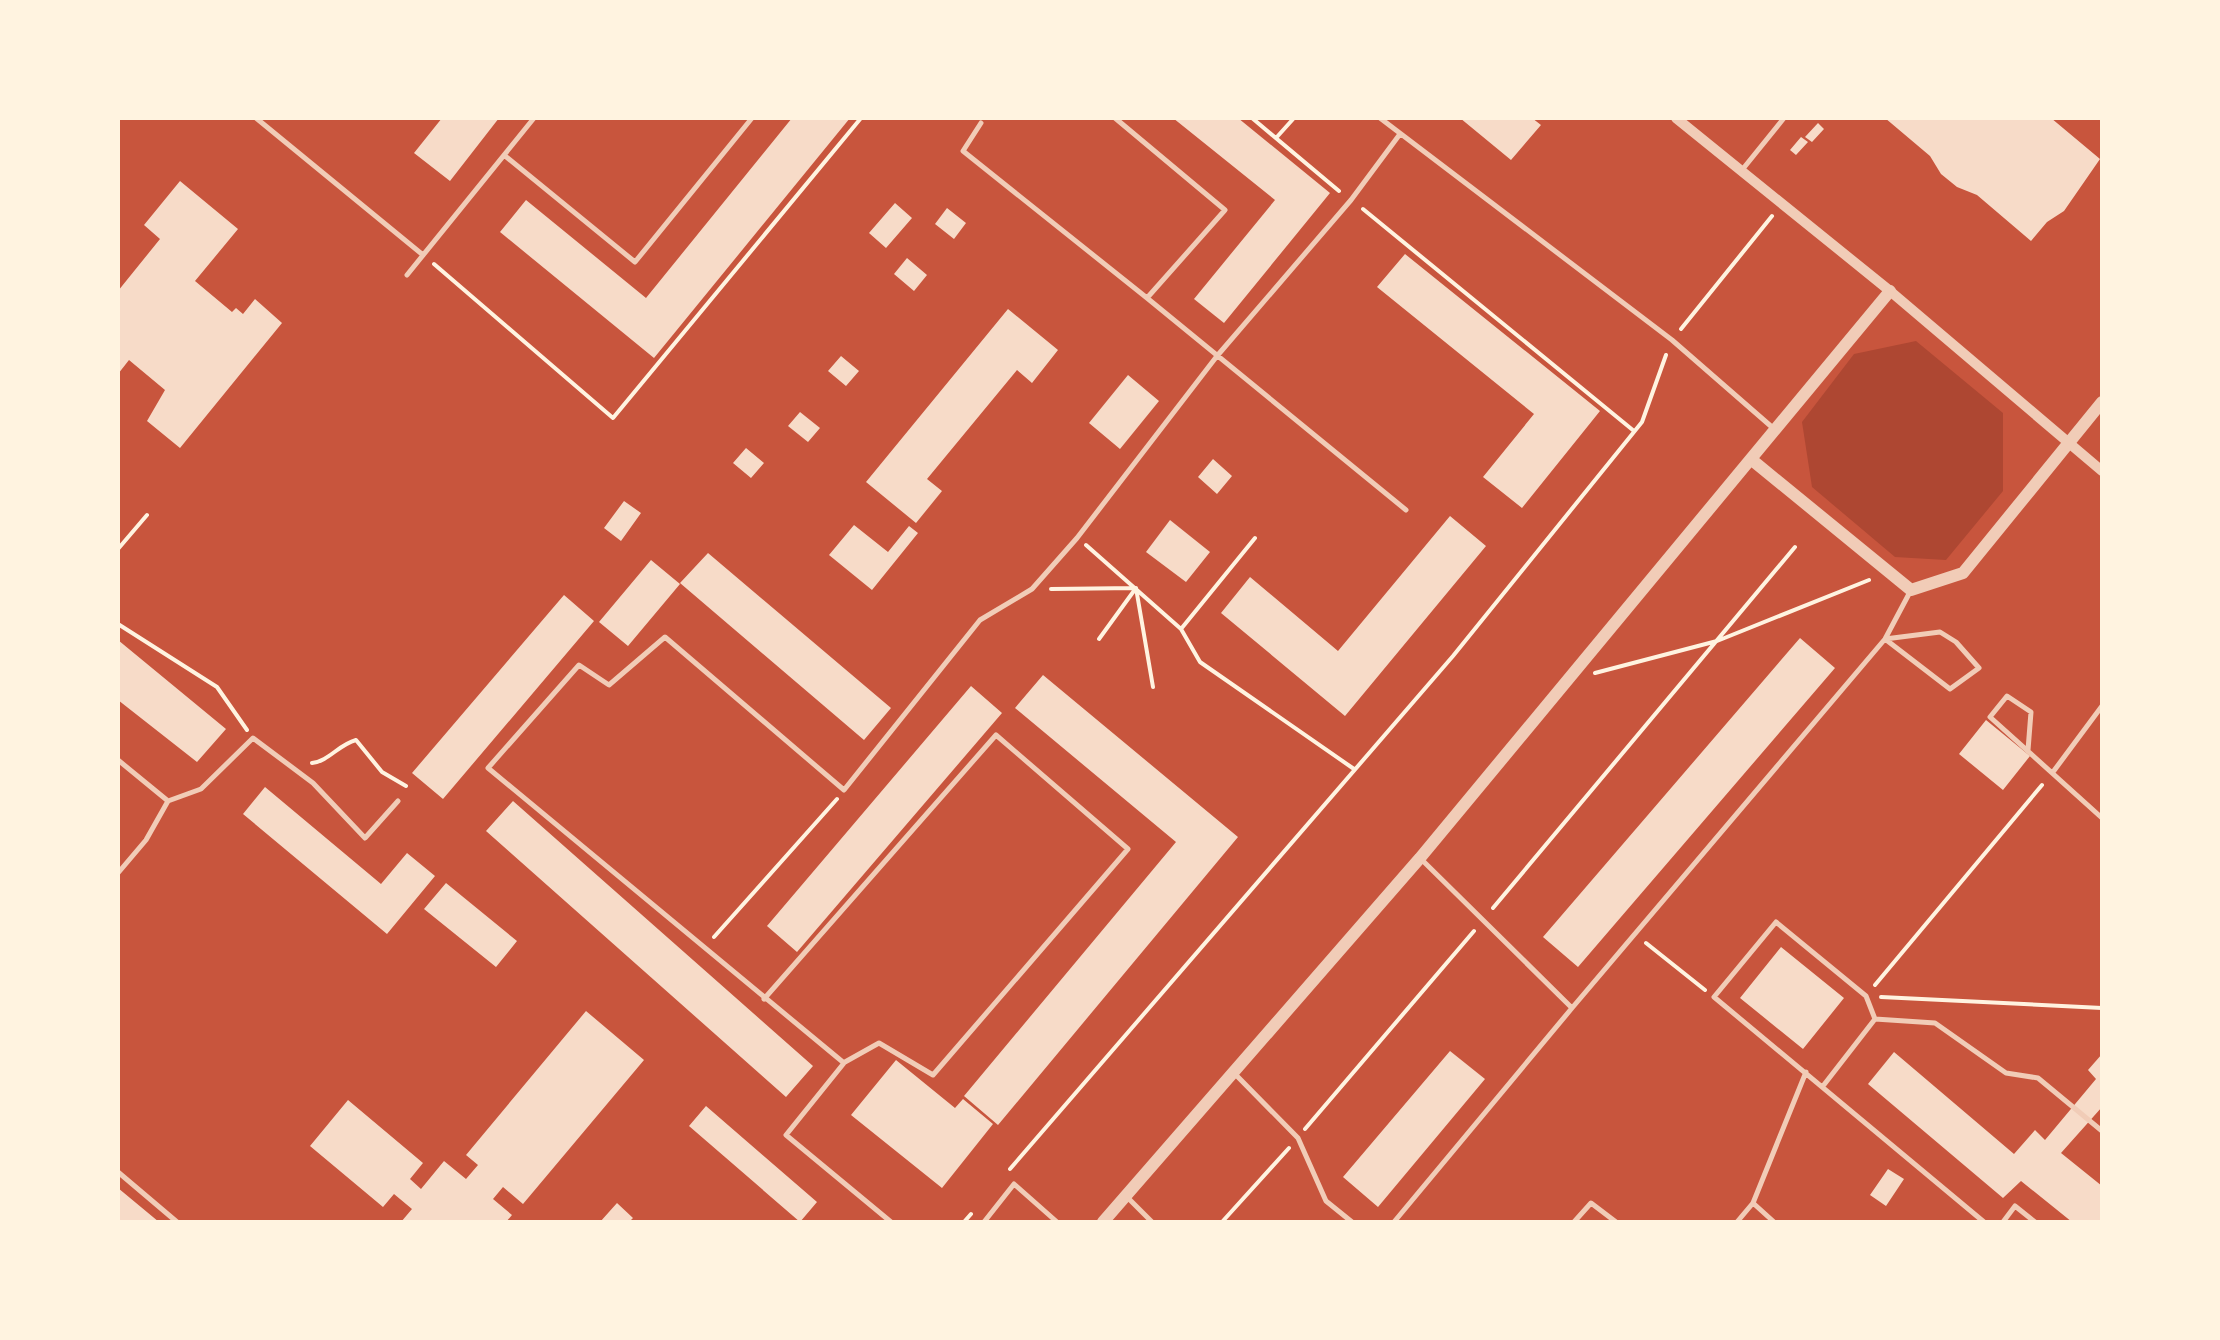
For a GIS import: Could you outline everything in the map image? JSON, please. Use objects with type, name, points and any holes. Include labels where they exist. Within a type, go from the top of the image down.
[{"type":"street","points":[[1676,118],[1890,291],[2102,471]]},
{"type":"street","points":[[1103,1222],[1420,858],[1890,291]]},
{"type":"street","points":[[1752,460],[1911,590],[1962,573],[2102,402]]},
{"type":"lane","points":[[256,118],[423,255]]},
{"type":"lane","points":[[407,275],[534,118]]},
{"type":"lane","points":[[504,155],[636,262],[752,118]]},
{"type":"lane","points":[[1115,118],[1226,210],[1147,298]]},
{"type":"lane","points":[[1380,118],[1672,340],[1775,430]]},
{"type":"lane","points":[[1740,172],[1784,118]]},
{"type":"lane","points":[[981,119],[963,151],[1406,510]]},
{"type":"lane","points":[[844,1063],[488,768],[579,665],[609,685],[665,637],[844,790],[980,620],[1032,589],[1078,538],[1216,356],[1350,200],[1400,134]]},
{"type":"lane","points":[[1394,1222],[1885,640],[1911,590]]},
{"type":"lane","points":[[1940,632],[1956,642],[1979,668],[1950,688],[1885,640],[1940,632]]},
{"type":"lane","points":[[2028,750],[2031,712],[2007,696],[1990,717],[2102,818]]},
{"type":"lane","points":[[2053,772],[2102,706]]},
{"type":"lane","points":[[764,999],[996,734],[1128,849],[933,1075],[879,1043],[844,1063],[786,1135],[892,1222]]},
{"type":"lane","points":[[118,873],[146,840],[168,801],[201,789],[252,738],[312,783],[365,838],[398,800]]},
{"type":"lane","points":[[118,760],[168,801]]},
{"type":"lane","points":[[1420,858],[1572,1008]]},
{"type":"lane","points":[[1876,1019],[1866,996],[1776,922],[1714,998],[1984,1222]]},
{"type":"lane","points":[[1824,1086],[1876,1019]]},
{"type":"lane","points":[[1876,1019],[1935,1022],[2006,1073],[2038,1078],[2102,1130]]},
{"type":"lane","points":[[1737,1222],[1753,1203],[1806,1072]]},
{"type":"lane","points":[[1234,1073],[1298,1138],[1326,1202],[1352,1222]]},
{"type":"lane","points":[[118,1172],[176,1222]]},
{"type":"lane","points":[[984,1222],[1014,1184],[1056,1222]]},
{"type":"lane","points":[[1126,1196],[1152,1222]]},
{"type":"lane","points":[[1574,1222],[1591,1202],[1616,1222]]},
{"type":"lane","points":[[1753,1203],[1774,1222]]},
{"type":"lane","points":[[2003,1222],[2015,1206],[2035,1222]]},
{"type":"path","points":[[423,255],[613,418],[861,118]]},
{"type":"path","points":[[1252,118],[1634,431]]},
{"type":"path","points":[[1276,138],[1294,118]]},
{"type":"path","points":[[1003,1178],[1453,656],[1642,422],[1672,340],[1782,205]]},
{"type":"path","points":[[118,549],[147,516]]},
{"type":"path","points":[[1078,538],[1180,629],[1200,662],[1356,770]]},
{"type":"path","points":[[1180,629],[1255,538]]},
{"type":"path","points":[[1222,1222],[1298,1138],[1795,546]]},
{"type":"path","points":[[1570,680],[1717,641],[1888,572]]},
{"type":"path","points":[[1032,589],[1136,588]]},
{"type":"path","points":[[1099,639],[1136,588]]},
{"type":"path","points":[[1136,588],[1153,687]]},
{"type":"path","points":[[118,624],[217,687],[252,738]]},
{"type":"path","points":[[309,763],[324,760],[342,744],[356,740],[382,772],[406,786]]},
{"type":"path","points":[[1866,996],[2053,772]]},
{"type":"path","points":[[704,948],[844,790]]},
{"type":"path","points":[[1635,934],[1714,998]]},
{"type":"path","points":[[1866,996],[2102,1008]]},
{"type":"path","points":[[964,1222],[977,1208]]},
{"type":"shaded area","points":[[1916,341],[2003,413],[2003,491],[1946,560],[1895,557],[1812,487],[1802,422],[1854,354]]},
{"type":"building","points":[[442,118],[499,118],[450,181],[414,153]]},
{"type":"building","points":[[792,118],[850,118],[654,358],[500,232],[526,200],[646,298]]},
{"type":"building","points":[[1173,118],[1238,118],[1330,193],[1224,323],[1194,299],[1275,200]]},
{"type":"building","points":[[1460,118],[1532,118],[1541,125],[1511,160]]},
{"type":"building","points":[[1885,118],[2051,118],[2100,159],[2064,211],[2047,222],[2031,241],[1977,195],[1957,187],[1941,174],[1930,156]]},
{"type":"building","points":[[1818,123],[1824,129],[1812,142],[1805,137]]},
{"type":"building","points":[[1801,137],[1808,142],[1796,155],[1790,150]]},
{"type":"building","points":[[180,181],[238,229],[195,281],[232,312],[236,308],[243,314],[255,299],[282,323],[180,448],[147,421],[165,390],[129,360],[118,374],[118,291],[160,239],[144,225]]},
{"type":"building","points":[[895,203],[912,218],[886,248],[869,233]]},
{"type":"building","points":[[947,208],[966,223],[954,239],[935,224]]},
{"type":"building","points":[[1405,254],[1600,411],[1522,508],[1483,477],[1534,414],[1377,287]]},
{"type":"building","points":[[907,258],[927,275],[914,291],[894,274]]},
{"type":"building","points":[[1008,309],[1058,350],[1032,383],[1017,370],[927,479],[942,491],[916,523],[866,482]]},
{"type":"building","points":[[841,356],[859,371],[846,386],[828,371]]},
{"type":"building","points":[[1128,375],[1159,401],[1120,449],[1089,423]]},
{"type":"building","points":[[800,412],[820,428],[808,442],[788,426]]},
{"type":"building","points":[[746,448],[764,463],[751,478],[733,463]]},
{"type":"building","points":[[1213,459],[1232,476],[1217,494],[1198,477]]},
{"type":"building","points":[[624,501],[641,513],[621,541],[604,528]]},
{"type":"building","points":[[1450,516],[1486,546],[1345,716],[1221,613],[1250,577],[1338,651]]},
{"type":"building","points":[[1170,520],[1210,552],[1186,582],[1146,552]]},
{"type":"building","points":[[854,525],[888,552],[909,526],[918,533],[872,590],[829,555]]},
{"type":"building","points":[[708,553],[891,708],[864,740],[680,583]]},
{"type":"building","points":[[651,560],[680,584],[628,646],[599,622]]},
{"type":"building","points":[[564,595],[594,621],[443,799],[412,773]]},
{"type":"building","points":[[1800,638],[1835,668],[1578,967],[1543,937]]},
{"type":"building","points":[[118,640],[226,729],[197,762],[118,700]]},
{"type":"building","points":[[1043,675],[1238,837],[998,1125],[964,1096],[1176,842],[1015,708]]},
{"type":"building","points":[[971,686],[1002,713],[797,952],[767,926]]},
{"type":"building","points":[[1986,720],[2030,756],[2003,790],[1959,754]]},
{"type":"building","points":[[265,787],[381,884],[407,853],[435,876],[387,934],[243,814]]},
{"type":"building","points":[[513,801],[813,1066],[786,1097],[486,831]]},
{"type":"building","points":[[446,883],[517,941],[496,967],[424,909]]},
{"type":"building","points":[[1781,947],[1844,998],[1803,1049],[1740,998]]},
{"type":"building","points":[[586,1011],[644,1060],[523,1204],[503,1187],[493,1199],[512,1215],[506,1222],[401,1222],[412,1209],[394,1194],[383,1207],[310,1146],[348,1100],[423,1163],[410,1179],[421,1189],[444,1161],[466,1179],[478,1165],[466,1155]]},
{"type":"building","points":[[1450,1051],[1485,1079],[1378,1207],[1343,1177]]},
{"type":"building","points":[[1894,1052],[2014,1154],[2035,1130],[2045,1140],[2096,1079],[2088,1070],[2102,1054],[2102,1107],[2061,1153],[2102,1186],[2102,1222],[2072,1222],[2021,1181],[2003,1198],[1868,1084]]},
{"type":"building","points":[[896,1060],[955,1108],[963,1099],[993,1124],[942,1188],[851,1115]]},
{"type":"building","points":[[706,1106],[817,1202],[800,1222],[689,1126]]},
{"type":"building","points":[[1888,1169],[1904,1179],[1886,1206],[1870,1195]]},
{"type":"building","points":[[118,1188],[159,1222],[118,1222]]},
{"type":"building","points":[[617,1203],[633,1218],[629,1222],[600,1222]]}]
